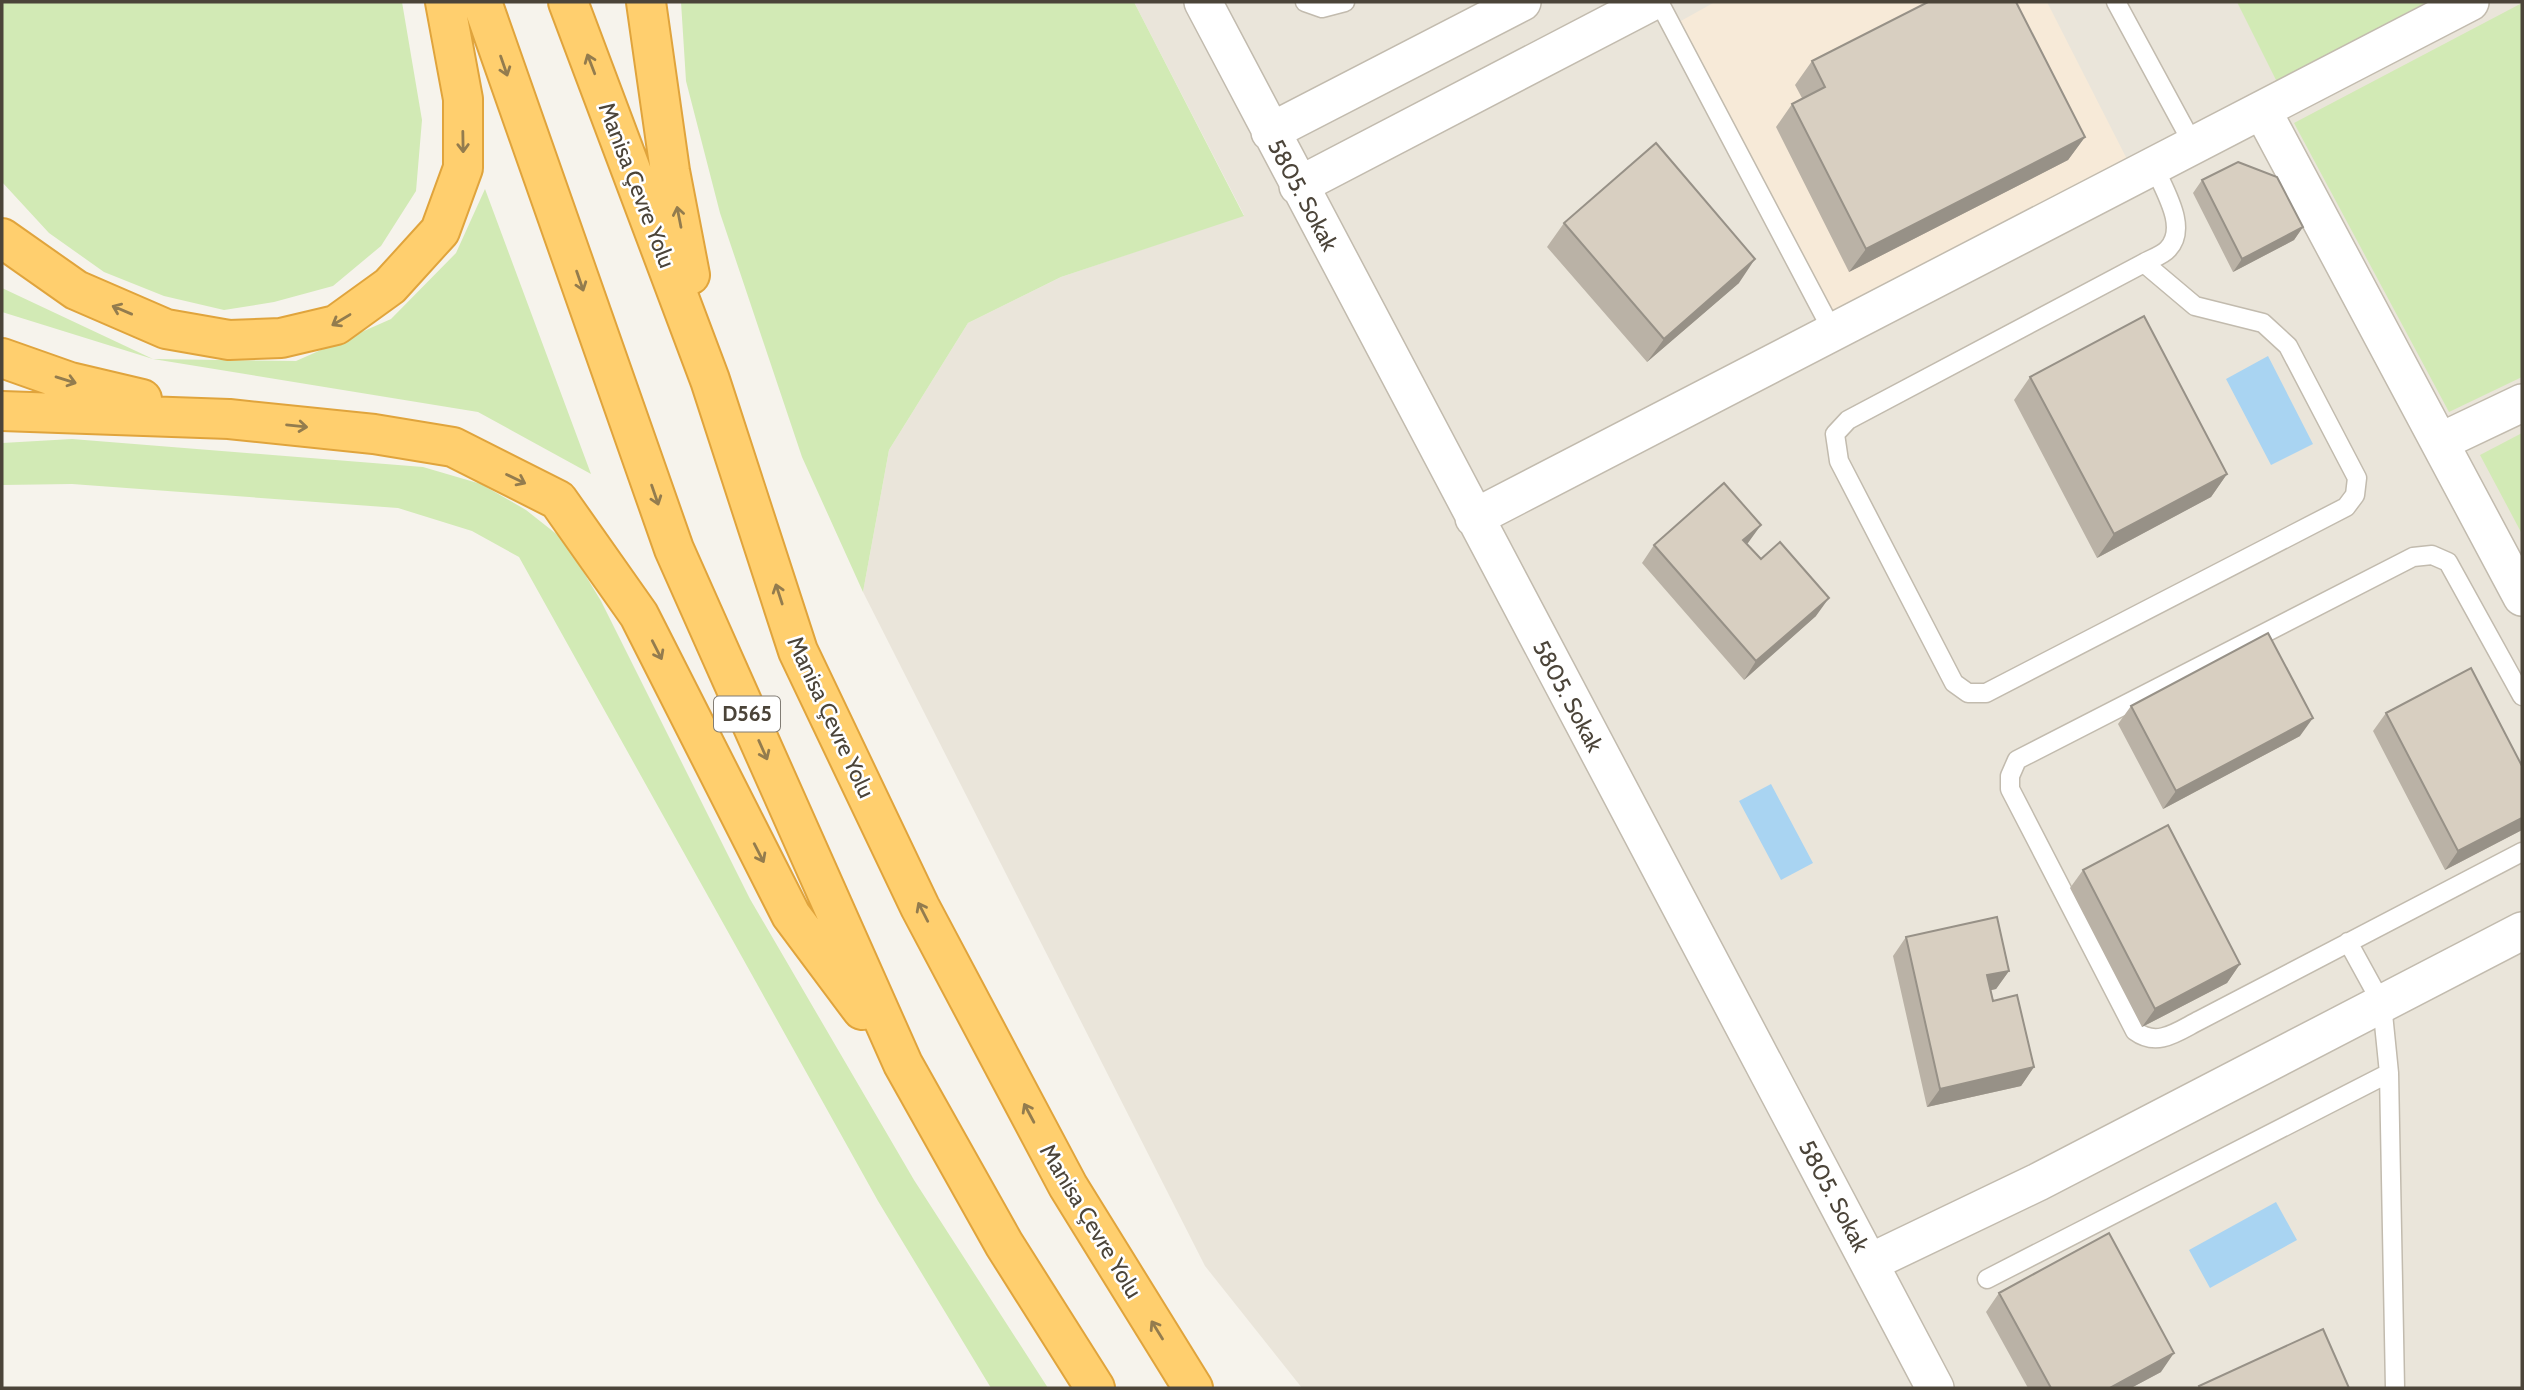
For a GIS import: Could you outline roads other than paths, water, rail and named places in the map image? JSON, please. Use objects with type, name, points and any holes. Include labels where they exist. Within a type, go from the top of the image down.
[{"type":"highway","points":[[6,235],[76,290],[166,329],[229,340],[281,338],[336,325],[390,286],[440,230],[463,168],[463,99],[445,2]]},
{"type":"highway","name":"D565","points":[[482,2],[674,549],[903,1064],[1004,1244],[1095,1388]]},
{"type":"highway","name":"Manisa Çevre Yolu","points":[[568,2],[710,380],[798,651],[920,906],[1068,1186],[1193,1388]]},
{"type":"highway","points":[[646,2],[670,171],[710,380]]},
{"type":"highway","points":[[2,358],[70,382],[229,419]]},
{"type":"highway","points":[[2,411],[229,419],[374,434],[453,447],[558,500],[639,615],[791,915],[903,1064]]},
{"type":"street","name":"5805. Sokak","points":[[1203,2],[1935,1388]]},
{"type":"street","points":[[1270,132],[1522,2]]},
{"type":"street","points":[[1298,186],[1651,2]]},
{"type":"street","points":[[1474,519],[2470,2]]},
{"type":"street","points":[[2262,110],[2442,441],[2522,597]]},
{"type":"street","points":[[2442,441],[2522,403]]},
{"type":"street","points":[[1869,1263],[2038,1182],[2522,931]]},
{"type":"lane","points":[[1305,2],[1322,8],[1345,2]]},
{"type":"lane","points":[[1659,2],[1833,332]]},
{"type":"lane","points":[[2116,2],[2194,146]]},
{"type":"lane","points":[[2144,263],[2195,306],[2263,323],[2288,346],[2357,478],[2356,495],[2346,507],[1986,693],[1968,693],[1954,683],[1947,671],[1839,461],[1835,434],[1848,420],[2168,250],[2176,237],[2176,219],[2154,166]]},
{"type":"lane","points":[[2522,696],[2448,562],[2432,555],[2413,557],[2017,760],[2010,776],[2010,789],[2135,1031],[2145,1039],[2160,1040],[2522,852]]},
{"type":"lane","points":[[2348,942],[2382,1004],[2389,1073],[2395,1388]]},
{"type":"lane","points":[[1987,1279],[2389,1073]]},
{"type":"water","points":[[2268,356],[2313,444],[2271,465],[2226,379]]},
{"type":"water","points":[[1771,784],[1813,863],[1781,880],[1739,801]]},
{"type":"water","points":[[2276,1202],[2297,1240],[2210,1288],[2189,1250]]}]
